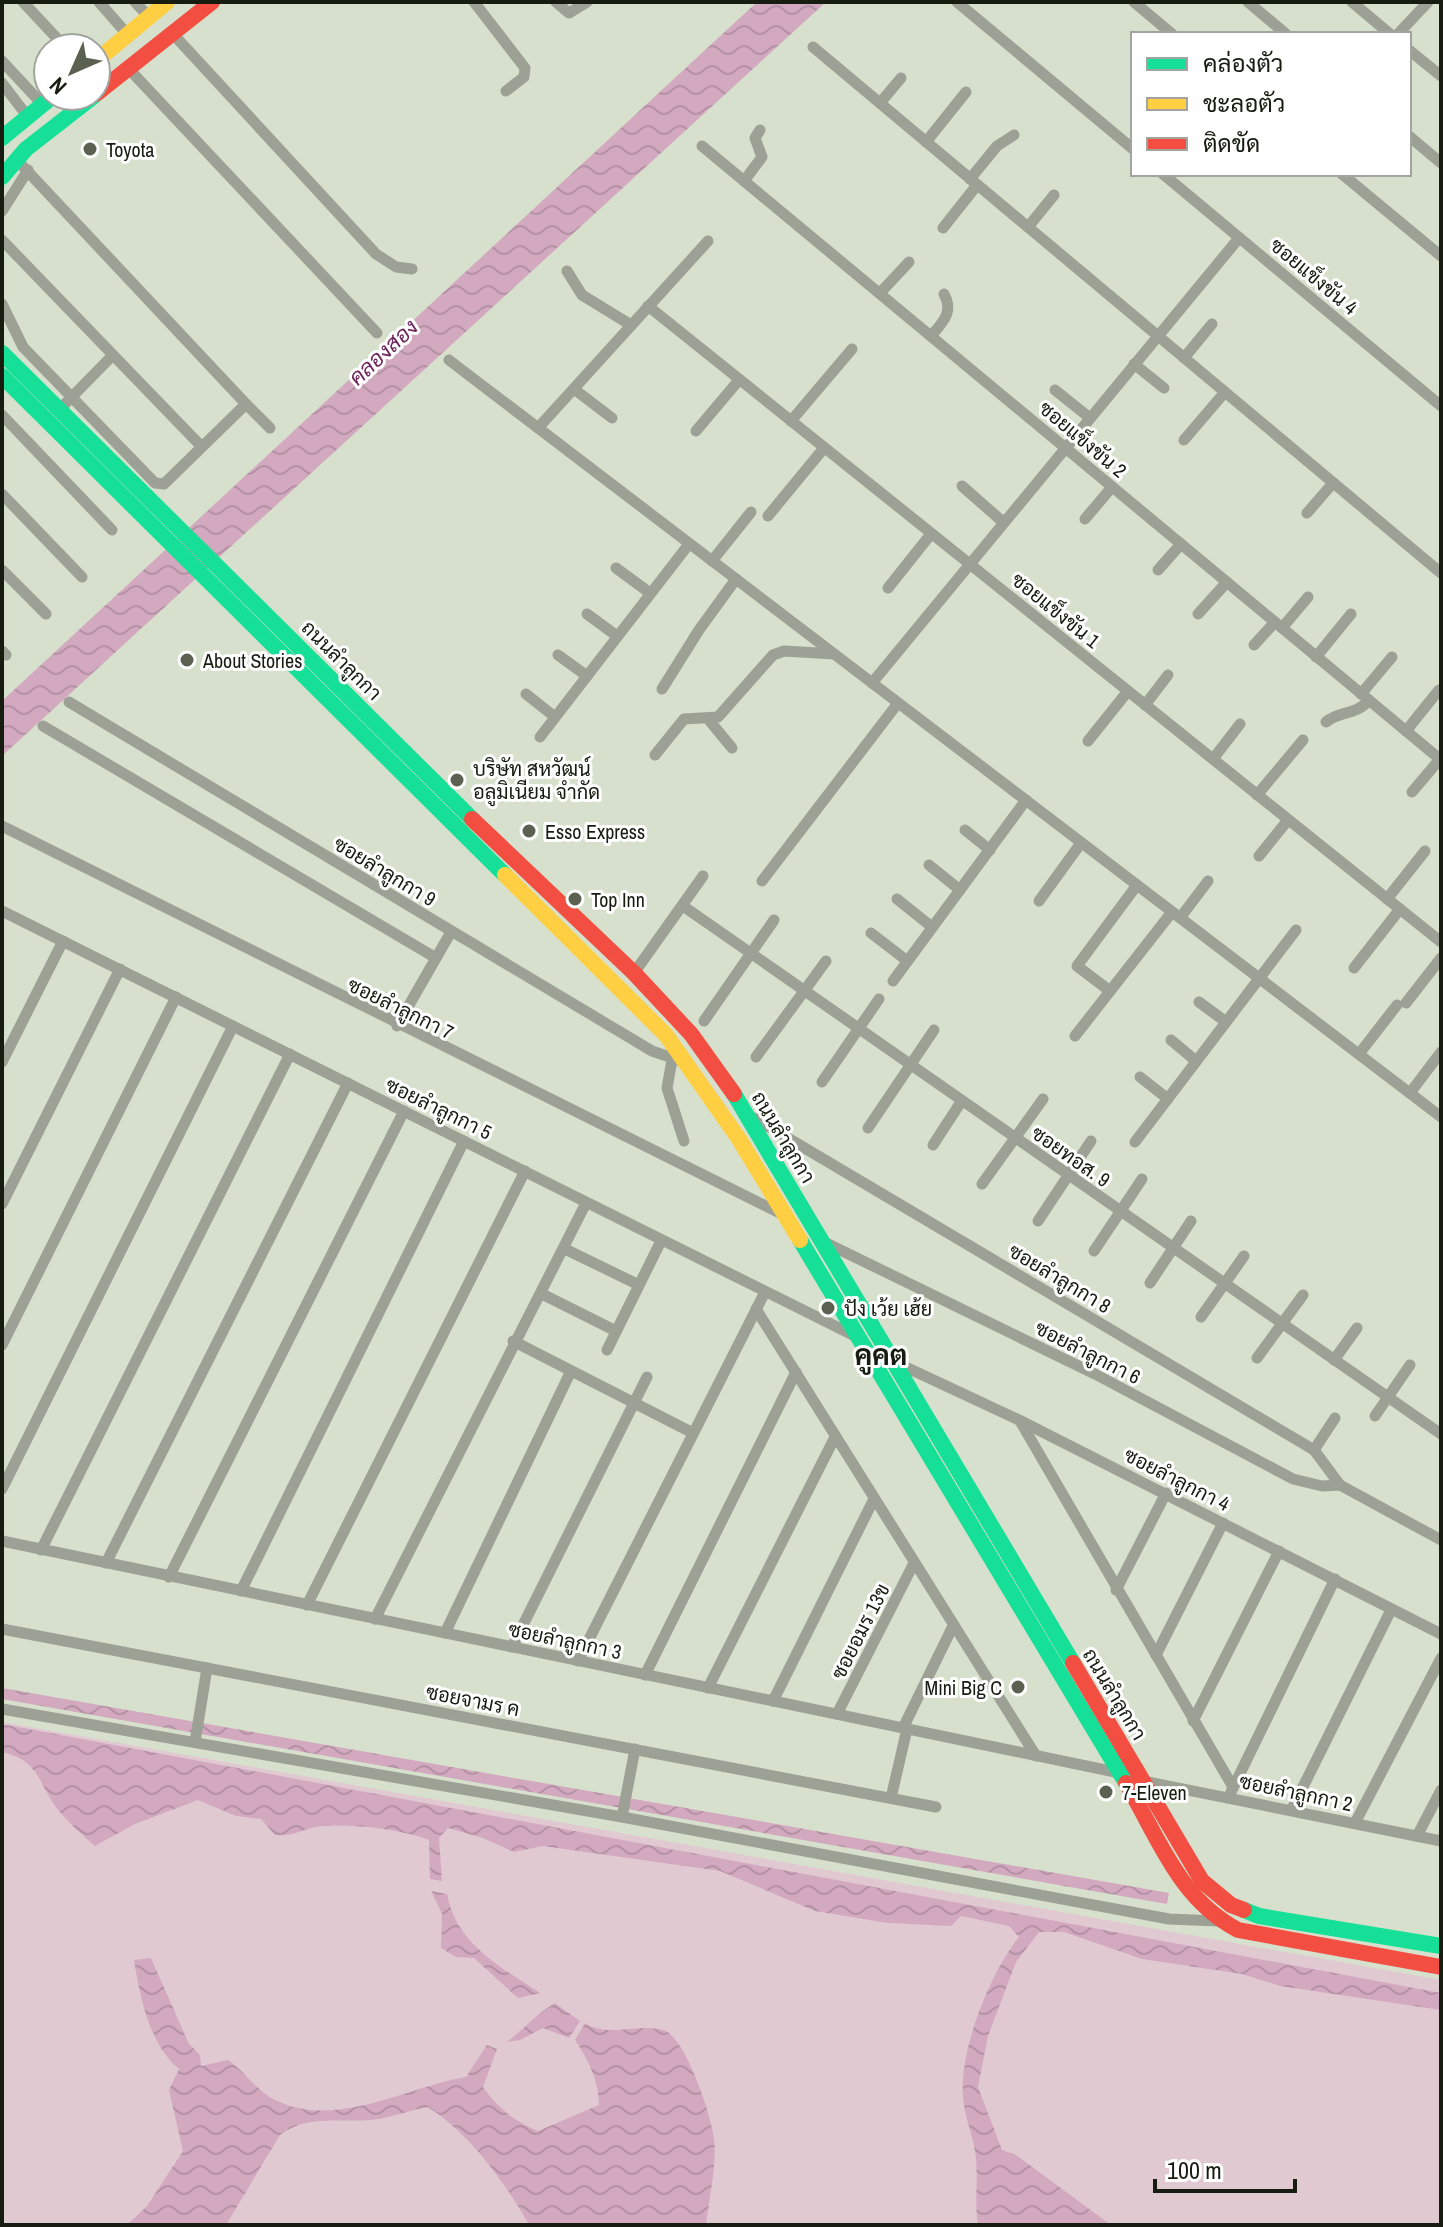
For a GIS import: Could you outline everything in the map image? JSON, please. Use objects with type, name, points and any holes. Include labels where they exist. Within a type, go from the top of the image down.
[{"type":"main road","points":[[112,48],[167,2]]},
{"type":"main road","points":[[112,81],[212,2]]},
{"type":"main road","points":[[2,136],[34,112]]},
{"type":"main road","points":[[2,177],[22,164],[77,112]]},
{"type":"main road","name":"ถนนลำลูกกา","points":[[2,353],[65,403],[141,487],[256,603],[634,973],[691,1034],[750,1115],[1194,1869],[1213,1892],[1231,1905],[1259,1916],[1310,1927],[1441,1946]]},
{"type":"main road","name":"ถนนลำลูกกา","points":[[2,376],[241,617],[666,1035],[680,1062],[739,1139],[1120,1773],[1175,1875],[1190,1896],[1218,1921],[1238,1930],[1441,1967]]},
{"type":"main road","points":[[564,934],[576,919]]},
{"type":"street","points":[[23,2],[51,32]]},
{"type":"street","points":[[99,2],[128,35]]},
{"type":"street","points":[[135,2],[149,17]]},
{"type":"street","points":[[474,2],[525,68],[524,77],[506,91]]},
{"type":"street","points":[[556,2],[569,13],[587,2]]},
{"type":"street","points":[[957,2],[1130,141]]},
{"type":"street","points":[[1134,2],[1170,32]]},
{"type":"street","points":[[1248,2],[1284,32]]},
{"type":"street","points":[[1352,2],[1388,32]]},
{"type":"street","points":[[1400,32],[1428,2]]},
{"type":"street","points":[[173,34],[376,254],[396,267],[412,269]]},
{"type":"street","points":[[813,47],[1441,573]]},
{"type":"street","points":[[1411,52],[1441,76]]},
{"type":"street","points":[[2,61],[32,86]]},
{"type":"street","points":[[128,68],[377,333]]},
{"type":"street","points":[[880,103],[901,78]]},
{"type":"street","points":[[2,83],[28,117]]},
{"type":"street","points":[[926,142],[966,92]]},
{"type":"street","points":[[744,181],[762,157],[755,142],[760,130]]},
{"type":"street","points":[[943,228],[997,146],[1014,135]]},
{"type":"street","points":[[1411,138],[1441,163]]},
{"type":"street","name":"ซอยแข็งขัน 2","points":[[702,146],[1440,760]]},
{"type":"street","points":[[2,211],[22,164],[270,428]]},
{"type":"street","name":"ซอยแข็งขัน 4","points":[[1165,176],[1441,406]]},
{"type":"street","points":[[1344,176],[1441,256]]},
{"type":"street","points":[[1028,227],[1054,195]]},
{"type":"street","points":[[872,683],[1239,238]]},
{"type":"street","points":[[2,240],[201,446]]},
{"type":"street","points":[[538,428],[708,241]]},
{"type":"street","points":[[880,293],[909,262]]},
{"type":"street","points":[[567,271],[582,295],[631,325]]},
{"type":"street","points":[[931,336],[947,318],[949,309],[944,294]]},
{"type":"street","points":[[2,304],[23,347],[65,403],[161,485],[246,404]]},
{"type":"street","name":"ซอยแข็งขัน 1","points":[[648,306],[1441,942]]},
{"type":"street","points":[[1184,358],[1212,324]]},
{"type":"street","points":[[791,421],[852,349]]},
{"type":"street","points":[[65,403],[113,355]]},
{"type":"street","points":[[449,360],[1441,1117]]},
{"type":"street","points":[[1134,364],[1164,388]]},
{"type":"street","points":[[696,431],[739,380]]},
{"type":"street","points":[[574,389],[612,418]]},
{"type":"street","points":[[1055,390],[1090,418]]},
{"type":"street","points":[[1184,440],[1225,392]]},
{"type":"street","points":[[2,415],[112,530]]},
{"type":"street","points":[[768,516],[824,448]]},
{"type":"street","points":[[1307,513],[1333,483]]},
{"type":"street","points":[[962,486],[1003,522]]},
{"type":"street","points":[[1085,519],[1112,487]]},
{"type":"street","points":[[2,494],[82,577]]},
{"type":"street","points":[[712,561],[751,512]]},
{"type":"street","points":[[888,588],[931,534]]},
{"type":"street","points":[[540,737],[689,544]]},
{"type":"street","points":[[1158,570],[1181,544]]},
{"type":"street","points":[[616,568],[650,593]]},
{"type":"street","points":[[2,570],[46,614]]},
{"type":"street","points":[[662,689],[736,579]]},
{"type":"street","points":[[1198,614],[1227,582]]},
{"type":"street","points":[[1254,645],[1308,597]]},
{"type":"street","points":[[587,614],[617,636]]},
{"type":"street","points":[[1316,657],[1351,614]]},
{"type":"street","points":[[655,755],[684,719],[709,720],[727,709],[773,655],[784,651],[834,654]]},
{"type":"street","points":[[558,655],[587,676]]},
{"type":"street","points":[[1326,722],[1340,713],[1359,710],[1392,657]]},
{"type":"street","points":[[1145,705],[1168,675]]},
{"type":"street","points":[[1406,731],[1439,690]]},
{"type":"street","points":[[1088,741],[1128,691]]},
{"type":"street","points":[[526,694],[555,717]]},
{"type":"street","name":"ซอยลำลูกกา 9","points":[[69,702],[451,932],[680,1062]]},
{"type":"street","points":[[762,881],[898,703]]},
{"type":"street","points":[[709,720],[732,748]]},
{"type":"street","points":[[1213,759],[1240,724]]},
{"type":"street","points":[[43,726],[436,958]]},
{"type":"street","points":[[1257,795],[1303,740]]},
{"type":"street","points":[[1412,792],[1440,760]]},
{"type":"street","points":[[893,981],[1026,800]]},
{"type":"street","points":[[1259,856],[1288,820]]},
{"type":"street","name":"ซอยลำลูกกา 7","points":[[2,826],[397,1026],[786,1217]]},
{"type":"street","points":[[965,830],[990,850]]},
{"type":"street","points":[[1039,901],[1081,843]]},
{"type":"street","points":[[1387,899],[1425,851]]},
{"type":"street","points":[[929,865],[960,890]]},
{"type":"street","points":[[634,973],[703,876]]},
{"type":"street","points":[[1075,1036],[1110,991],[1208,881]]},
{"type":"street","points":[[1110,991],[1077,966],[1137,885]]},
{"type":"street","points":[[897,899],[932,927]]},
{"type":"street","name":"ซอยทอส. 9","points":[[683,906],[1441,1433]]},
{"type":"street","points":[[1354,968],[1400,909]]},
{"type":"street","name":"ซอยลำลูกกา 5","points":[[4,916],[120,969],[859,1338]]},
{"type":"street","points":[[704,1021],[774,920]]},
{"type":"street","points":[[1135,1142],[1296,930]]},
{"type":"street","points":[[397,1026],[451,932]]},
{"type":"street","points":[[871,933],[906,960]]},
{"type":"street","points":[[2,1062],[63,941]]},
{"type":"street","points":[[1359,1054],[1441,958]]},
{"type":"street","points":[[756,1057],[826,961]]},
{"type":"street","points":[[2,1204],[120,969]]},
{"type":"street","points":[[2,1345],[176,997]]},
{"type":"street","points":[[822,1082],[879,999]]},
{"type":"street","points":[[1199,1002],[1226,1022]]},
{"type":"street","points":[[2,1489],[233,1026]]},
{"type":"street","points":[[868,1128],[934,1030]]},
{"type":"street","points":[[1171,1040],[1196,1061]]},
{"type":"street","points":[[1410,1093],[1441,1052]]},
{"type":"street","points":[[41,1550],[290,1054]]},
{"type":"street","points":[[680,1062],[667,1088],[684,1141]]},
{"type":"street","points":[[1140,1077],[1168,1099]]},
{"type":"street","points":[[106,1563],[348,1083]]},
{"type":"street","points":[[982,1184],[1043,1099]]},
{"type":"street","points":[[933,1145],[961,1102]]},
{"type":"street","points":[[169,1577],[404,1111]]},
{"type":"street","name":"ซอยลำลูกกา 8","points":[[750,1115],[1314,1450],[1340,1485]]},
{"type":"street","points":[[241,1591],[464,1141]]},
{"type":"street","points":[[1038,1221],[1091,1141]]},
{"type":"street","points":[[307,1605],[525,1171]]},
{"type":"street","points":[[1094,1251],[1142,1179]]},
{"type":"street","points":[[375,1619],[513,1341],[586,1203]]},
{"type":"street","points":[[1150,1283],[1191,1221]]},
{"type":"street","points":[[607,1350],[661,1241]]},
{"type":"street","name":"ซอยลำลูกกา 6","points":[[822,1241],[1095,1374],[1293,1479],[1322,1486],[1340,1485]]},
{"type":"street","points":[[567,1250],[639,1285]]},
{"type":"street","points":[[1201,1317],[1244,1256]]},
{"type":"street","points":[[578,1661],[765,1292]]},
{"type":"street","points":[[1257,1358],[1303,1295]]},
{"type":"street","points":[[546,1296],[616,1331]]},
{"type":"street","points":[[756,1309],[1036,1756]]},
{"type":"street","points":[[1334,1360],[1357,1328]]},
{"type":"street","points":[[513,1341],[693,1433]]},
{"type":"street","name":"ซอยลำลูกกา 4","points":[[894,1361],[1166,1493],[1441,1634]]},
{"type":"street","points":[[1375,1416],[1410,1365]]},
{"type":"street","points":[[445,1633],[571,1371]]},
{"type":"street","points":[[645,1675],[796,1372]]},
{"type":"street","points":[[512,1647],[647,1377]]},
{"type":"street","points":[[1314,1450],[1335,1418]]},
{"type":"street","points":[[1019,1420],[1156,1655],[1231,1792]]},
{"type":"street","points":[[708,1688],[835,1437]]},
{"type":"street","points":[[1340,1485],[1441,1540]]},
{"type":"street","points":[[1116,1590],[1166,1493]]},
{"type":"street","points":[[773,1701],[874,1499]]},
{"type":"street","points":[[1156,1655],[1223,1523]]},
{"type":"street","name":"ซอยลำลูกกา 3","points":[[2,1541],[1120,1773]]},
{"type":"street","points":[[1193,1721],[1279,1551]]},
{"type":"street","name":"ซอยอมร 13ข","points":[[837,1714],[914,1563]]},
{"type":"street","points":[[1231,1792],[1335,1579]]},
{"type":"street","points":[[1292,1809],[1391,1610]]},
{"type":"street","points":[[891,1798],[905,1729],[953,1626]]},
{"type":"street","name":"ซอยจามร ค","points":[[2,1629],[936,1807]]},
{"type":"street","points":[[1355,1823],[1441,1658]]},
{"type":"street","points":[[196,1737],[207,1668]]},
{"type":"street","points":[[2,1709],[624,1806],[1169,1919],[1218,1921]]},
{"type":"street","points":[[624,1806],[635,1749]]},
{"type":"street","name":"ซอยลำลูกกา 2","points":[[1143,1781],[1231,1792],[1292,1809],[1441,1841]]},
{"type":"street","points":[[1417,1836],[1441,1790]]},
{"type":"shaded area","points":[[2,1722],[1441,1980],[1441,2225],[2,2225]]},
{"type":"water","name":"คลองสอง","points":[[757,2],[826,2],[2,756],[2,701]]},
{"type":"water","points":[[2,1688],[1169,1893],[1167,1904],[2,1699]]},
{"type":"water","points":[[2,1724],[1441,1993],[1441,2010],[1280,1986],[1242,1974],[1142,1959],[1064,1932],[1039,1932],[1016,1962],[988,2036],[978,2087],[1002,2150],[1016,2155],[1111,2225],[978,2225],[976,2160],[964,2104],[963,2078],[971,2035],[987,1991],[1019,1937],[1009,1926],[961,1916],[951,1926],[888,1923],[815,1911],[720,1871],[543,1846],[514,1852],[483,1838],[448,1828],[439,1838],[442,1881],[430,1879],[429,1840],[417,1836],[349,1826],[317,1827],[289,1835],[275,1835],[261,1819],[236,1816],[198,1800],[135,1824],[95,1846],[58,1810],[31,1767],[15,1756],[2,1752]]},
{"type":"water","points":[[431,1891],[447,1894],[460,1927],[482,1952],[540,1993],[518,1998],[474,1958],[456,1957],[441,1948],[442,1914]]},
{"type":"water","points":[[151,1958],[189,2044],[200,2055],[201,2066],[228,2060],[269,2096],[298,2108],[346,2109],[466,2077],[487,2045],[497,2049],[483,2087],[507,2113],[538,2131],[599,2105],[592,2071],[575,2040],[585,2023],[613,2030],[663,2030],[680,2046],[688,2061],[712,2128],[714,2160],[706,2225],[529,2225],[485,2160],[458,2131],[428,2107],[379,2119],[315,2122],[291,2128],[280,2135],[226,2225],[127,2225],[147,2206],[183,2151],[169,2090],[179,2069],[160,2047],[153,2033],[134,1960]]},
{"type":"water","points":[[555,2003],[580,2021],[569,2038],[543,2028],[520,2040],[506,2042],[542,2012]]},
{"type":"traffic: fast","points":[[2,138],[34,112]]},
{"type":"traffic: fast","points":[[2,177],[26,149],[73,112]]},
{"type":"traffic: fast","points":[[2,353],[472,819]]},
{"type":"traffic: fast","points":[[2,376],[505,875]]},
{"type":"traffic: fast","points":[[734,1094],[1073,1663]]},
{"type":"traffic: fast","points":[[800,1240],[1126,1783]]},
{"type":"traffic: fast","points":[[1244,1910],[1259,1916],[1441,1946]]},
{"type":"traffic: slow","points":[[112,48],[167,2]]},
{"type":"traffic: slow","points":[[505,875],[666,1035],[739,1139],[800,1240]]},
{"type":"traffic: jam","points":[[112,81],[212,2]]},
{"type":"traffic: jam","points":[[472,819],[634,973],[691,1034],[734,1094]]},
{"type":"traffic: jam","points":[[1073,1663],[1202,1881],[1231,1905],[1244,1910]]},
{"type":"traffic: jam","points":[[1126,1783],[1185,1884],[1217,1917],[1238,1930],[1441,1967]]},
{"type":"place","name":"Toyota","points":[[90,149]]},
{"type":"place","name":"About Stories","points":[[187,660]]},
{"type":"place","name":"บริษัท สหวัฒน์ อลูมิเนียม จำกัด","points":[[457,780]]},
{"type":"place","name":"Esso Express","points":[[529,831]]},
{"type":"place","name":"Top Inn","points":[[575,899]]},
{"type":"place","name":"ปัง เว้ย เฮ้ย","points":[[828,1308]]},
{"type":"place","name":"Mini Big C","points":[[1018,1687]]},
{"type":"place","name":"7-Eleven","points":[[1106,1792]]},
{"type":"district","name":"คูคต","points":[[881,1355]]}]
